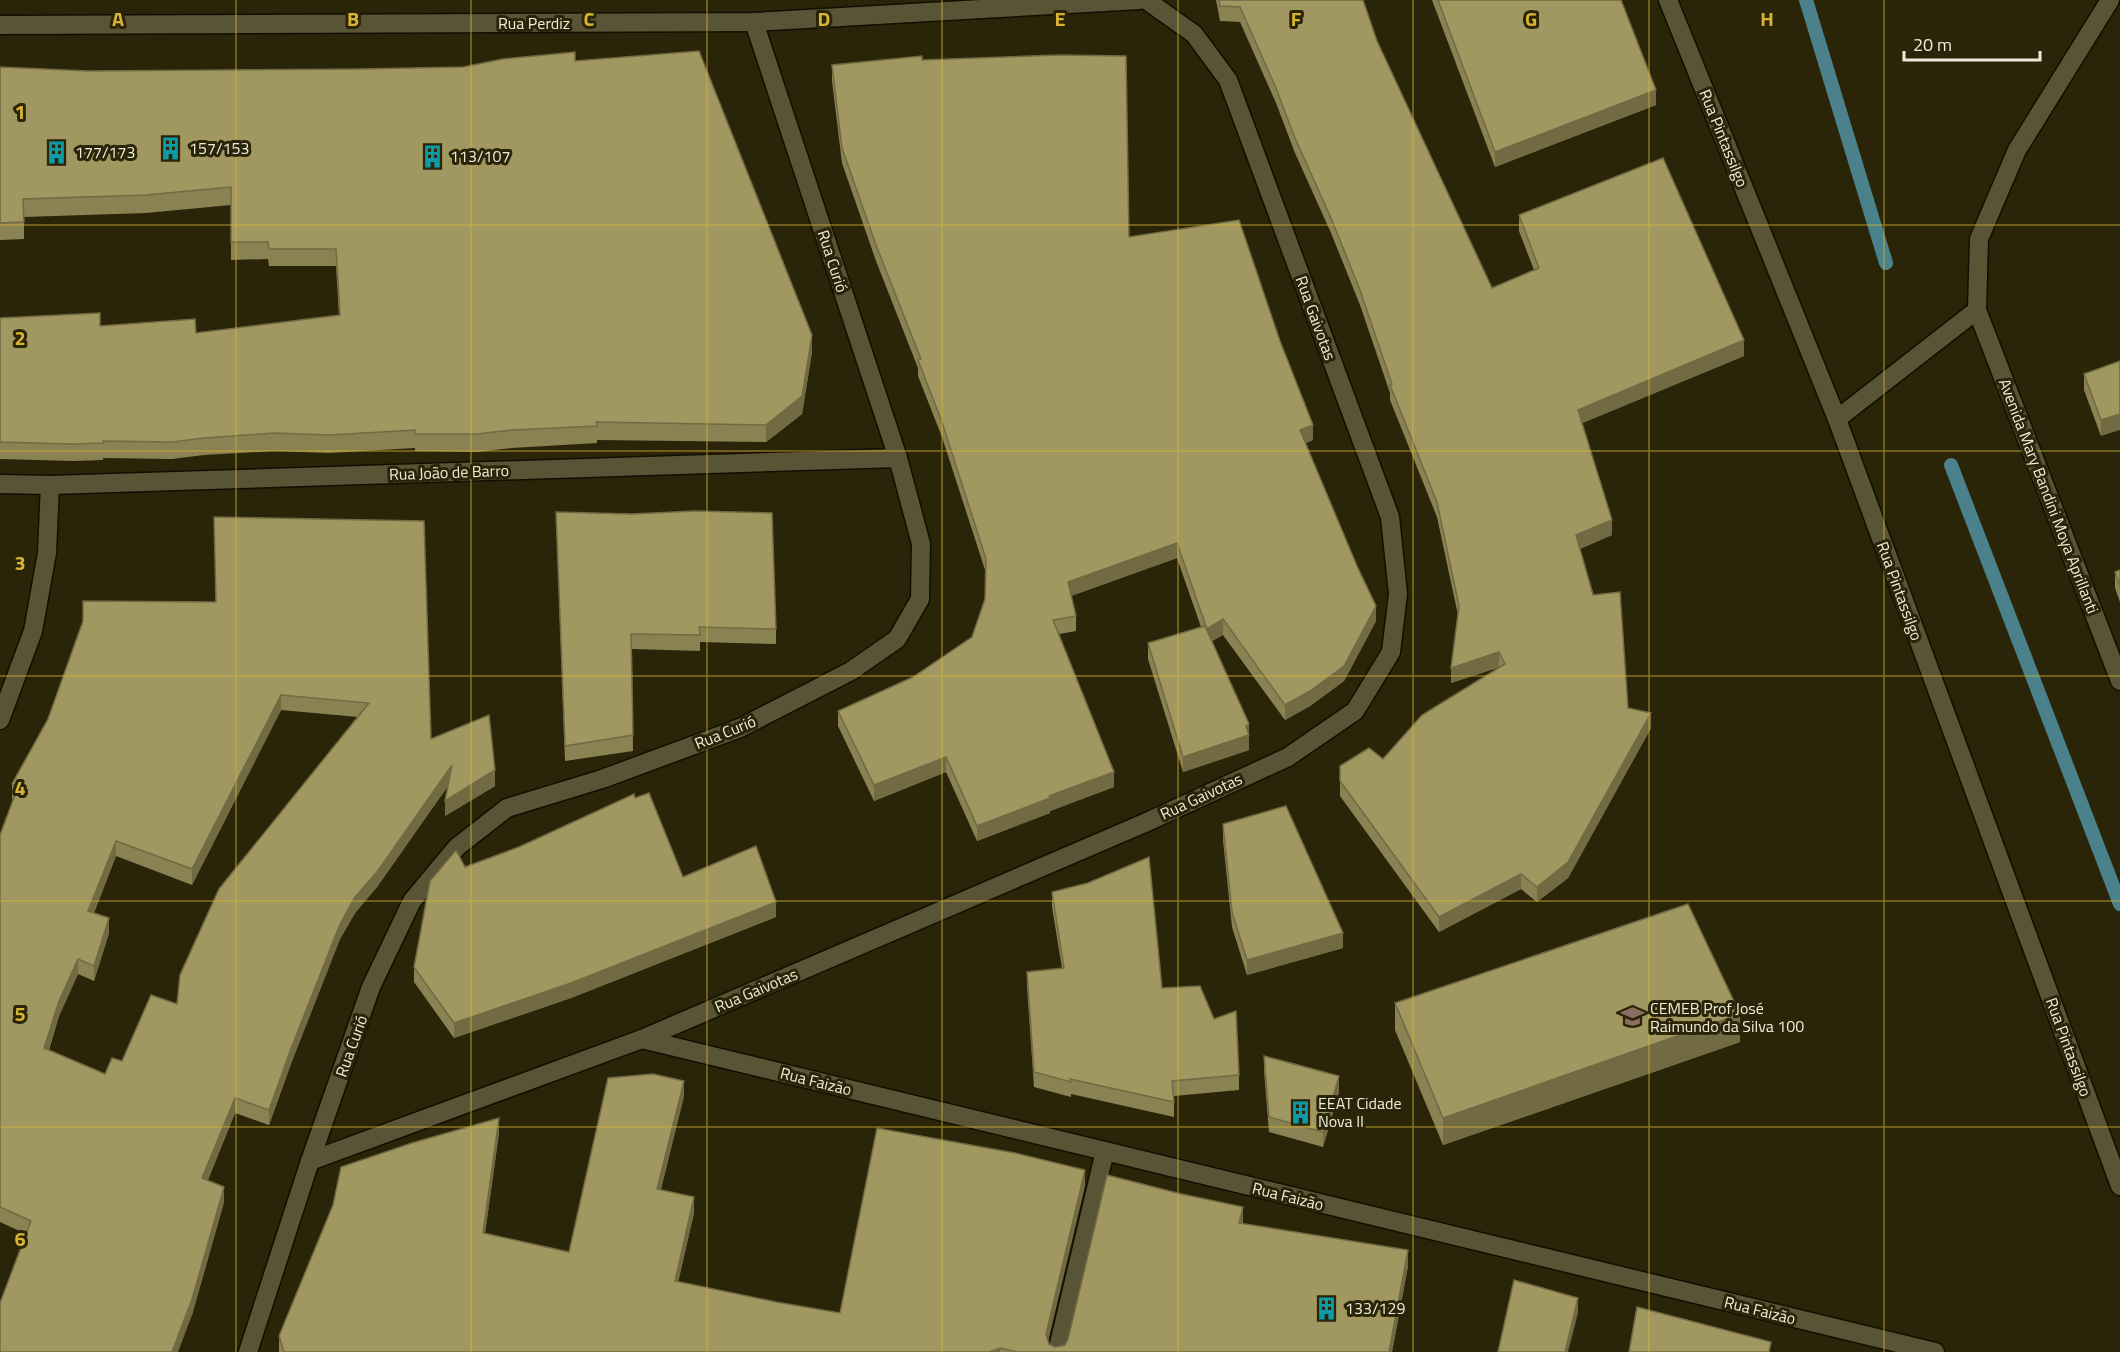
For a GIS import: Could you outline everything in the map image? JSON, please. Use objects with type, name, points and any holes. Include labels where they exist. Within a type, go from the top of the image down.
[{"type":"street","name":"Rua Perdiz","points":[[0,25],[754,22],[1139,0]]},
{"type":"street","name":"Rua Gaivotas","points":[[310,1161],[642,1039],[1136,826],[1288,757],[1355,711],[1391,652],[1398,594],[1390,517],[1228,80],[1194,34],[1146,0]]},
{"type":"street","name":"Rua Pintassilgo","points":[[1668,0],[1837,419],[2120,1186]]},
{"type":"street","points":[[1837,419],[1977,310],[1979,239],[1983,229],[2017,150],[2110,0]]},
{"type":"street","name":"Rua Curió","points":[[248,1352],[310,1161],[376,976],[412,901],[457,847],[507,808],[602,779],[740,728],[851,671],[897,639],[920,599],[921,543],[898,458],[754,22]]},
{"type":"street","name":"Avenida Mary Bandini Moya Aprillanti","points":[[1977,310],[2120,681]]},
{"type":"street","name":"Rua João de Barro","points":[[0,484],[50,485],[898,458]]},
{"type":"street","points":[[0,720],[33,631],[47,553],[50,485]]},
{"type":"street","name":"Rua Faizão","points":[[642,1039],[1105,1151],[1878,1345],[1935,1352]]},
{"type":"street","points":[[1057,1352],[1105,1151]]},
{"type":"building","points":[[1219,0],[1363,0],[1377,41],[1492,288],[1539,268],[1519,215],[1663,158],[1744,340],[1578,410],[1612,520],[1576,535],[1593,595],[1620,592],[1628,708],[1651,713],[1568,862],[1537,887],[1521,874],[1439,917],[1340,781],[1340,766],[1369,748],[1383,759],[1422,715],[1505,664],[1499,652],[1451,668],[1459,606],[1437,502],[1390,385],[1392,384],[1360,290],[1276,88],[1240,7],[1220,6]]},
{"type":"building","points":[[1438,0],[1621,0],[1656,90],[1495,152]]},
{"type":"building","points":[[699,51],[812,335],[802,396],[766,425],[596,422],[597,426],[476,434],[415,434],[415,430],[329,435],[274,433],[172,442],[103,441],[103,443],[73,444],[0,442],[0,318],[100,313],[100,326],[195,319],[196,333],[340,315],[336,249],[269,249],[268,242],[231,242],[231,187],[146,195],[23,199],[24,222],[0,223],[0,67],[88,71],[463,67],[503,59],[575,52],[575,61]]},
{"type":"building","points":[[1059,55],[1126,56],[1129,237],[1239,220],[1280,341],[1313,425],[1300,430],[1376,606],[1344,666],[1310,691],[1285,705],[1223,619],[1207,629],[1177,543],[1068,582],[1076,616],[1053,620],[1114,772],[977,826],[946,757],[874,785],[838,711],[913,677],[972,637],[985,599],[986,559],[942,422],[918,360],[921,359],[876,245],[842,148],[832,65],[922,56],[922,60]]},
{"type":"building","points":[[2120,361],[2120,414],[2101,420],[2084,374]]},
{"type":"building","points":[[695,511],[772,513],[776,629],[699,627],[700,635],[631,634],[633,735],[565,746],[556,512],[632,514]]},
{"type":"building","points":[[214,517],[424,521],[431,739],[489,715],[495,770],[445,801],[452,765],[377,872],[355,897],[340,924],[269,1110],[235,1098],[202,1178],[224,1187],[192,1299],[172,1352],[0,1352],[0,1303],[31,1221],[0,1207],[0,835],[18,787],[12,784],[48,719],[83,621],[83,601],[216,602]],"holes":[[[281,695],[369,703],[219,889],[180,975],[177,1004],[151,995],[122,1061],[112,1058],[105,1074],[44,1048],[59,1001],[78,959],[94,966],[109,918],[88,911],[116,841],[192,869]]]},
{"type":"building","points":[[2120,570],[2120,586],[2115,572]]},
{"type":"building","points":[[1205,626],[1249,724],[1246,726],[1249,735],[1183,757],[1148,643]]},
{"type":"building","points":[[649,793],[683,877],[756,846],[776,902],[571,983],[454,1023],[414,967],[430,881],[456,850],[465,867],[519,847],[634,794],[635,798]]},
{"type":"building","points":[[1286,806],[1343,933],[1247,960],[1232,912],[1223,824]]},
{"type":"building","points":[[1149,857],[1162,988],[1200,986],[1214,1019],[1236,1011],[1239,1075],[1172,1081],[1174,1102],[1070,1079],[1071,1082],[1034,1072],[1027,972],[1064,968],[1052,892],[1088,883]]},
{"type":"building","points":[[1688,904],[1740,1014],[1443,1118],[1395,1003]]},
{"type":"building","name":"EEAT Cidade Nova II","points":[[1264,1056],[1339,1076],[1323,1132],[1269,1117]]},
{"type":"building","points":[[653,1074],[684,1081],[657,1189],[694,1197],[675,1281],[840,1313],[877,1128],[1015,1153],[1085,1170],[1046,1334],[1049,1344],[1055,1347],[1065,1345],[1068,1339],[1107,1175],[1243,1207],[1239,1223],[1408,1250],[1389,1352],[1017,1352],[1000,1348],[989,1352],[284,1352],[279,1336],[333,1205],[341,1167],[412,1143],[499,1118],[483,1233],[569,1252],[608,1078]]},
{"type":"building","points":[[1514,1280],[1578,1298],[1565,1352],[1498,1352]]},
{"type":"building","points":[[1637,1307],[1771,1342],[1769,1352],[1629,1352]]},
{"type":"waterway","points":[[1806,0],[1886,263]]},
{"type":"waterway","points":[[1951,465],[2120,904]]},
{"type":"place","name":"157/153","points":[[171,148]]},
{"type":"place","name":"177/173","points":[[57,152]]},
{"type":"place","name":"113/107","points":[[432,156]]},
{"type":"place","name":"CEMEB Prof José Raimundo da Silva 100","points":[[1632,1017]]},
{"type":"place","name":"EEAT Cidade Nova II","points":[[1300,1112]]},
{"type":"place","name":"133/129","points":[[1327,1308]]}]
